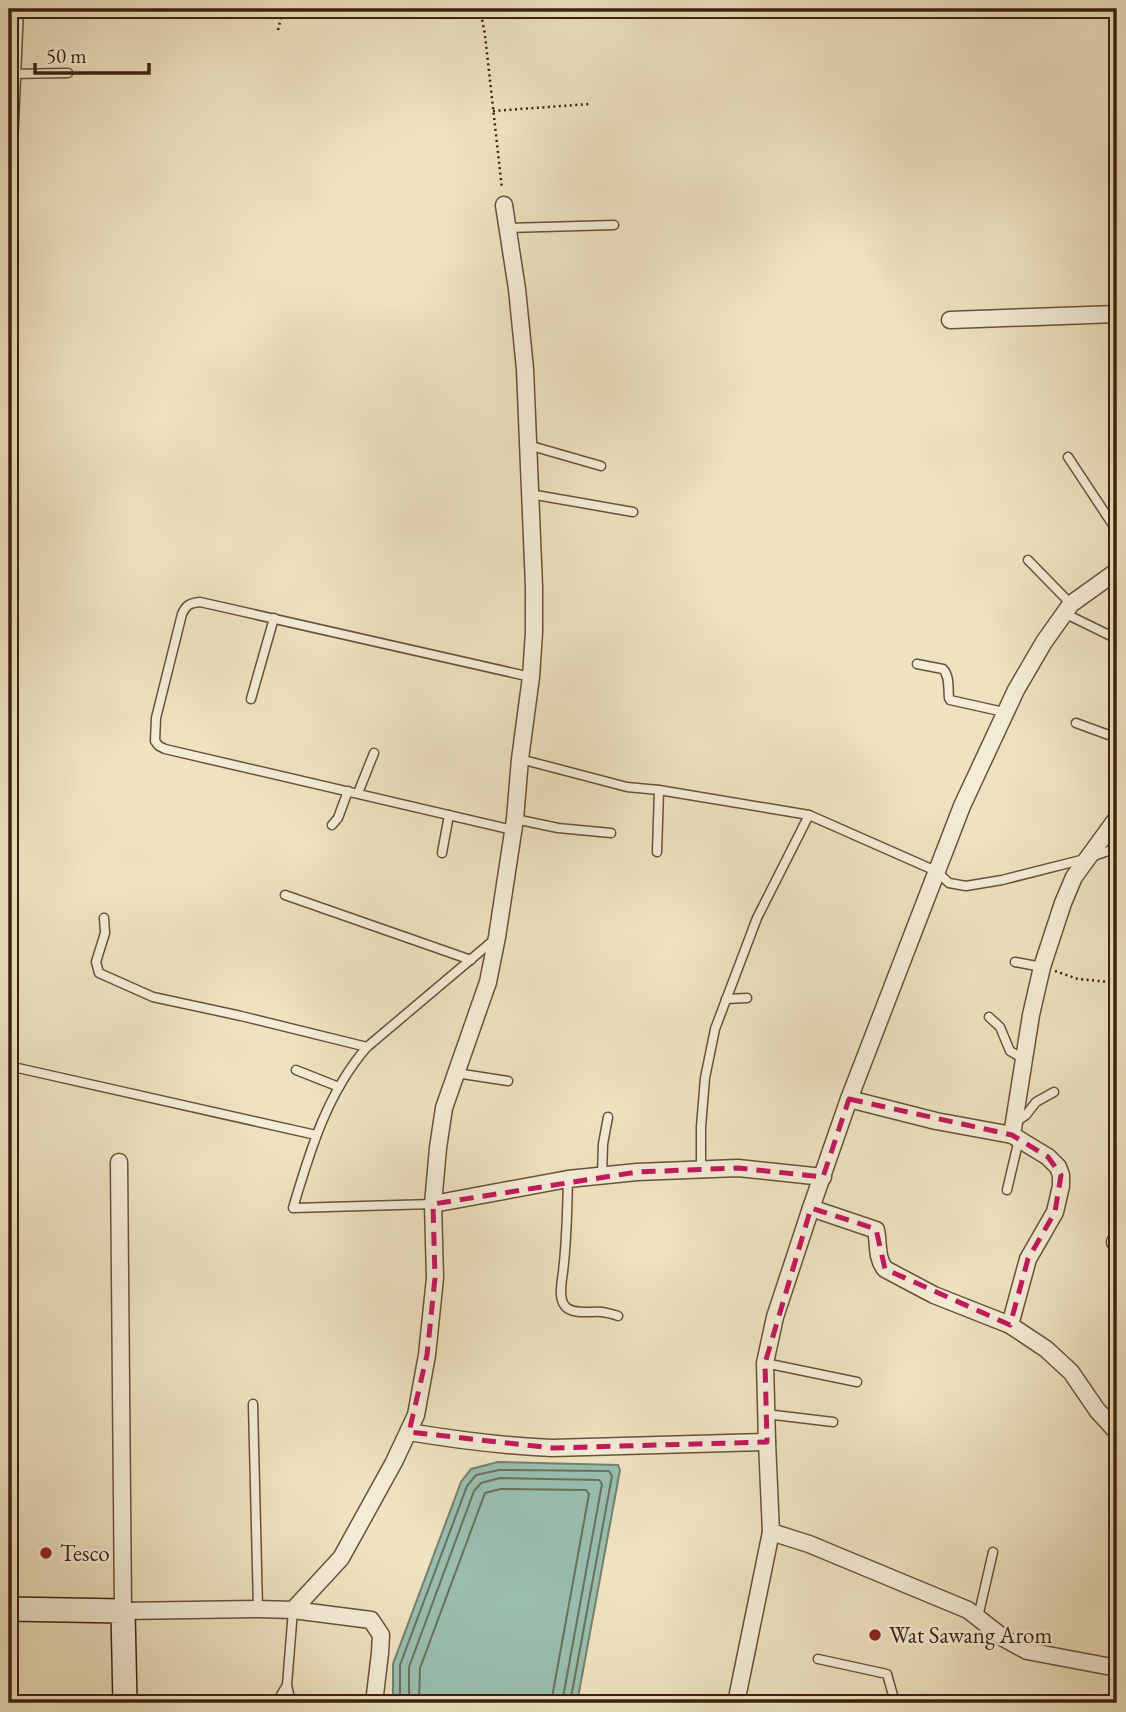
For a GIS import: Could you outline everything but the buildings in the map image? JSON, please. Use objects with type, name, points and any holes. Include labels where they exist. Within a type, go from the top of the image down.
[{"type":"street","points":[[293,1610],[341,1558],[416,1415],[427,1355],[435,1278],[433,1204],[444,1108],[488,982],[514,825],[534,621],[525,369],[504,205]]},
{"type":"street","points":[[950,320],[1117,314]]},
{"type":"street","points":[[736,1703],[771,1532],[765,1363],[775,1317],[811,1208],[849,1099],[936,871],[1004,712],[1044,642],[1068,609],[1117,571]]},
{"type":"street","points":[[1015,1132],[1031,1015],[1042,967],[1074,877],[1117,818]]},
{"type":"street","points":[[849,1099],[947,1123],[1015,1132],[1058,1167],[1061,1186],[1055,1212],[1028,1259],[1010,1325]]},
{"type":"street","points":[[119,1162],[125,1703]]},
{"type":"street","points":[[433,1204],[568,1179],[637,1172],[738,1168],[823,1177]]},
{"type":"street","points":[[811,1208],[876,1230],[879,1256],[885,1269],[934,1295],[1010,1325],[1046,1349],[1071,1372],[1097,1410],[1117,1432]]},
{"type":"street","points":[[409,1432],[463,1441],[541,1448],[767,1442]]},
{"type":"street","points":[[771,1532],[821,1549],[968,1610],[1005,1639],[1027,1651],[1117,1668]]},
{"type":"street","points":[[9,1609],[293,1610],[371,1620],[381,1635],[374,1703]]},
{"type":"lane","points":[[9,236],[13,74],[19,9]]},
{"type":"lane","points":[[13,74],[68,73]]},
{"type":"lane","points":[[507,228],[614,225]]},
{"type":"lane","points":[[528,444],[600,466]]},
{"type":"lane","points":[[1068,457],[1117,531]]},
{"type":"lane","points":[[530,494],[633,512]]},
{"type":"lane","points":[[1028,560],[1068,609],[1114,637]]},
{"type":"lane","points":[[530,677],[274,618],[200,602],[192,603],[185,606],[182,614],[156,718],[155,741],[165,749],[449,815],[514,825],[611,833]]},
{"type":"lane","points":[[251,699],[274,618]]},
{"type":"lane","points":[[917,664],[946,672],[950,700],[1004,712]]},
{"type":"lane","points":[[1076,723],[1117,737]]},
{"type":"lane","points":[[358,793],[374,753]]},
{"type":"lane","points":[[520,758],[627,787],[809,815],[936,871],[949,883],[966,887],[1085,859],[1117,848]]},
{"type":"lane","points":[[657,852],[659,790]]},
{"type":"lane","points":[[331,825],[338,818],[348,791]]},
{"type":"lane","points":[[442,853],[449,815]]},
{"type":"lane","points":[[701,1169],[705,1078],[715,1029],[757,918],[809,815]]},
{"type":"lane","points":[[285,895],[471,960]]},
{"type":"lane","points":[[104,918],[105,933],[96,962],[99,973],[153,997],[367,1047]]},
{"type":"lane","points":[[433,1204],[292,1208],[316,1135],[339,1087],[356,1060],[367,1047],[497,937]]},
{"type":"lane","points":[[1015,962],[1042,967]]},
{"type":"lane","points":[[726,999],[747,998]]},
{"type":"lane","points":[[989,1017],[1000,1027],[1010,1051],[1024,1059]]},
{"type":"lane","points":[[9,1066],[316,1135]]},
{"type":"lane","points":[[296,1070],[339,1087]]},
{"type":"lane","points":[[456,1073],[508,1081]]},
{"type":"lane","points":[[1007,1189],[1015,1132],[1036,1102],[1054,1092]]},
{"type":"lane","points":[[602,1176],[603,1144],[608,1117]]},
{"type":"lane","points":[[568,1179],[567,1246],[561,1288],[562,1300],[569,1309],[618,1316]]},
{"type":"lane","points":[[765,1363],[857,1382]]},
{"type":"lane","points":[[253,1404],[258,1609]]},
{"type":"lane","points":[[766,1414],[832,1422]]},
{"type":"lane","points":[[978,1618],[993,1552]]},
{"type":"lane","points":[[291,1703],[287,1685],[293,1610]]},
{"type":"lane","points":[[818,1659],[887,1674],[893,1703]]},
{"type":"lane","points":[[276,1703],[287,1685]]},
{"type":"path","points":[[278,30],[283,9]]},
{"type":"path","points":[[480,9],[504,205]]},
{"type":"path","points":[[494,111],[589,104]]},
{"type":"path","points":[[1042,967],[1078,979],[1109,982]]},
{"type":"highlighted area","points":[[849,1099],[1012,1135],[1048,1157],[1061,1175],[1055,1212],[1028,1259],[1010,1325],[885,1269],[876,1229],[811,1208],[765,1363],[767,1442],[552,1448],[409,1432],[427,1355],[435,1278],[433,1204],[637,1172],[738,1168],[823,1177]]},
{"type":"water","points":[[498,1462],[618,1465],[620,1470],[577,1703],[395,1703],[393,1664],[461,1482],[471,1469]]},
{"type":"place","name":"Tesco","points":[[46,1553]]},
{"type":"place","name":"Wat Sawang Arom","points":[[875,1635]]}]
